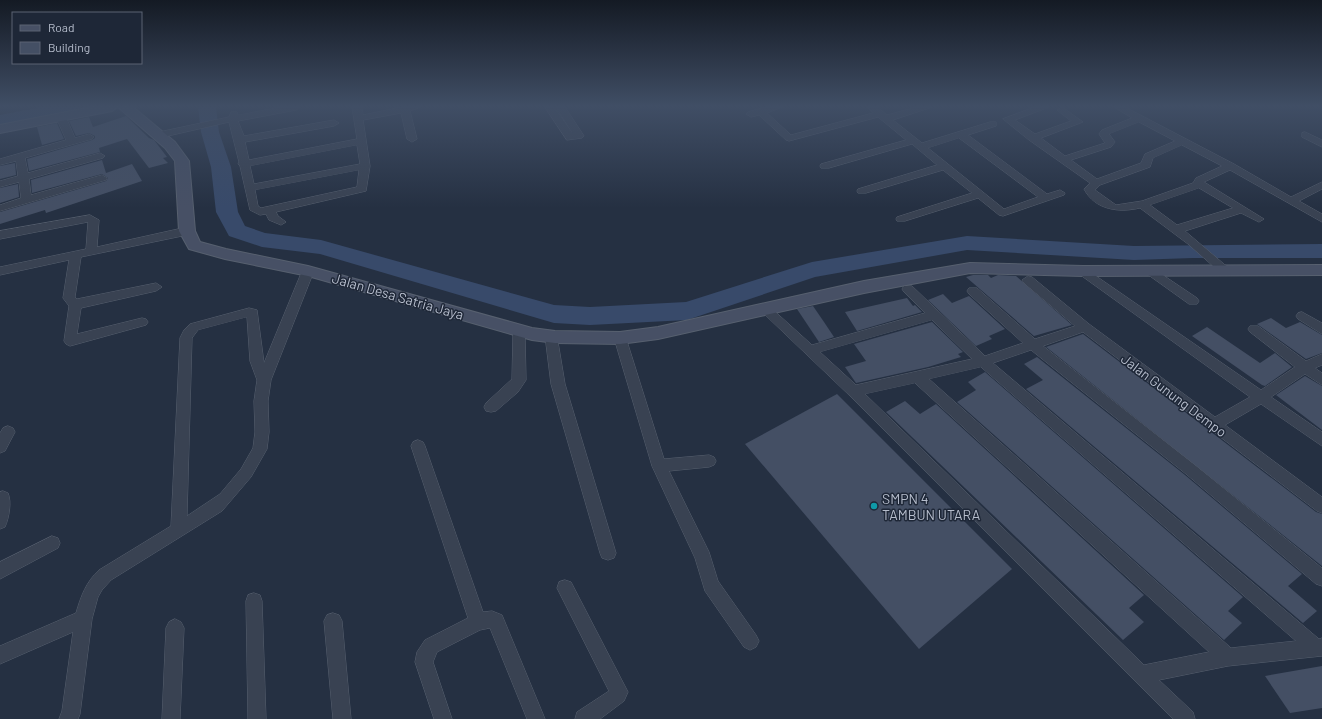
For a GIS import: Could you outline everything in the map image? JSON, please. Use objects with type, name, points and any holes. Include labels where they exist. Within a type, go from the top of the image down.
[{"type":"street","points":[[0,162],[77,141]]},
{"type":"street","points":[[0,271],[187,231],[182,161],[179,154],[164,141]]},
{"type":"street","points":[[240,141],[243,164],[255,210],[260,212],[360,190],[363,188],[365,166],[363,141],[243,164]]},
{"type":"street","points":[[912,141],[1003,213],[1060,193]]},
{"type":"street","points":[[825,166],[931,141]]},
{"type":"street","points":[[969,141],[1046,198]]},
{"type":"street","points":[[1036,141],[1096,183]]},
{"type":"street","points":[[1063,160],[1108,145],[1110,142],[1109,141]]},
{"type":"street","points":[[1230,166],[1200,180],[1199,184],[1141,204],[1118,208],[1110,206],[1090,191],[1091,187],[1096,183],[1146,165],[1148,156],[1183,141],[1230,166],[1322,219]]},
{"type":"street","points":[[20,156],[27,200]]},
{"type":"street","points":[[0,184],[100,156]]},
{"type":"street","points":[[249,188],[365,166]]},
{"type":"street","points":[[862,191],[944,166]]},
{"type":"street","points":[[0,208],[102,178]]},
{"type":"street","points":[[1199,184],[1260,219]]},
{"type":"street","points":[[1291,201],[1322,185]]},
{"type":"street","points":[[901,219],[979,194]]},
{"type":"street","points":[[1141,204],[1192,241],[1225,270]]},
{"type":"street","points":[[1175,229],[1190,226],[1241,209]]},
{"type":"street","points":[[270,210],[273,218],[282,222]]},
{"type":"street","points":[[0,235],[90,218],[94,220],[91,252]]},
{"type":"street","name":"Jalan Desa Satria Jaya","points":[[187,231],[191,242],[207,250],[308,271],[519,332],[551,336],[620,338],[697,326],[864,287],[970,268],[1083,271],[1322,270]]},
{"type":"street","points":[[76,255],[69,298],[71,302],[75,304],[156,287]]},
{"type":"street","points":[[68,719],[71,714],[83,619],[90,594],[96,584],[105,575],[179,530],[226,499],[258,455],[262,441],[261,401],[264,380],[288,317],[308,271]]},
{"type":"street","points":[[1083,271],[1260,398],[1322,440]]},
{"type":"street","points":[[1151,271],[1193,301]]},
{"type":"street","name":"Jalan Gunung Dempo","points":[[1028,280],[1085,327],[1322,506]]},
{"type":"street","points":[[908,289],[983,362],[1319,647]]},
{"type":"street","points":[[972,291],[1034,346],[1322,578]]},
{"type":"street","points":[[75,304],[70,342],[142,322]]},
{"type":"street","points":[[766,310],[854,391],[1186,719]]},
{"type":"street","points":[[179,530],[186,338],[188,333],[194,327],[252,313],[257,361],[264,380]]},
{"type":"street","points":[[810,350],[934,315]]},
{"type":"street","points":[[1302,316],[1322,329]]},
{"type":"street","points":[[854,391],[983,362],[1034,346],[1085,327]]},
{"type":"street","points":[[1254,329],[1322,380]]},
{"type":"street","points":[[491,408],[513,388],[519,380],[519,332]]},
{"type":"street","points":[[551,336],[558,384],[608,553]]},
{"type":"street","points":[[620,338],[659,466],[703,557],[711,585],[750,641]]},
{"type":"street","points":[[1214,425],[1260,398],[1304,367],[1322,359]]},
{"type":"street","points":[[916,376],[1228,657]]},
{"type":"street","points":[[0,447],[8,432]]},
{"type":"street","points":[[418,446],[478,622]]},
{"type":"street","points":[[659,466],[709,461]]},
{"type":"street","points":[[0,522],[3,498]]},
{"type":"street","points":[[0,571],[17,560],[52,543]]},
{"type":"street","points":[[565,588],[619,692],[618,695],[584,719]]},
{"type":"street","points":[[254,601],[257,719]]},
{"type":"street","points":[[0,655],[83,619]]},
{"type":"street","points":[[443,719],[424,662],[426,652],[431,646],[478,622],[492,619],[496,621],[536,719]]},
{"type":"street","points":[[333,621],[342,719]]},
{"type":"street","points":[[171,719],[175,628]]},
{"type":"street","points":[[1142,674],[1228,657],[1319,647]]},
{"type":"building","points":[[41,141],[58,141],[42,145]]},
{"type":"building","points":[[90,141],[122,141],[99,148],[100,152],[29,171],[27,159]]},
{"type":"building","points":[[128,141],[154,141],[167,157],[163,158],[168,163],[149,168]]},
{"type":"building","points":[[102,160],[106,173],[132,164],[142,181],[46,213],[45,210],[0,224],[0,212],[106,181],[108,178],[102,174],[32,193],[31,180]]},
{"type":"building","points":[[15,163],[16,175],[0,179],[0,166]]},
{"type":"building","points":[[18,184],[19,197],[0,203],[0,188]]},
{"type":"building","points":[[973,275],[988,275],[991,278],[998,275],[1016,276],[1072,325],[1034,336],[966,277]]},
{"type":"building","points":[[943,294],[952,303],[969,296],[1005,329],[989,336],[992,339],[976,346],[928,300]]},
{"type":"building","points":[[907,298],[913,306],[915,305],[922,312],[857,331],[845,312]]},
{"type":"building","points":[[813,306],[834,337],[819,342],[797,309]]},
{"type":"building","points":[[1271,318],[1286,328],[1300,322],[1322,335],[1322,353],[1306,359],[1257,324]]},
{"type":"building","points":[[932,322],[963,352],[958,354],[961,357],[928,367],[856,383],[845,367],[866,361],[854,344]]},
{"type":"building","points":[[1207,327],[1260,363],[1275,353],[1292,367],[1265,386],[1262,385],[1192,336]]},
{"type":"building","points":[[1083,334],[1316,512],[1322,514],[1322,566],[1046,347]]},
{"type":"building","points":[[1037,357],[1185,475],[1302,574],[1288,586],[1317,611],[1303,623],[1026,389],[1043,380],[1024,364]]},
{"type":"building","points":[[985,372],[1243,597],[1228,611],[1242,623],[1224,640],[957,402],[976,390],[968,382]]},
{"type":"building","points":[[1305,376],[1322,386],[1322,430],[1276,395]]},
{"type":"building","name":"SMPN 4 TAMBUN UTARA","points":[[837,394],[1012,569],[919,649],[745,444]]},
{"type":"building","points":[[905,401],[920,414],[936,404],[1144,595],[1129,608],[1144,622],[1123,640],[886,412]]},
{"type":"building","points":[[1322,666],[1322,708],[1290,713],[1265,676]]},
{"type":"waterway","points":[[213,141],[221,167],[227,212],[237,231],[262,240],[321,247],[554,314],[590,316],[687,311],[812,270],[967,243],[1134,253],[1193,251],[1322,251]]},
{"type":"place","name":"SMPN 4 TAMBUN UTARA","points":[[874,506]]}]
